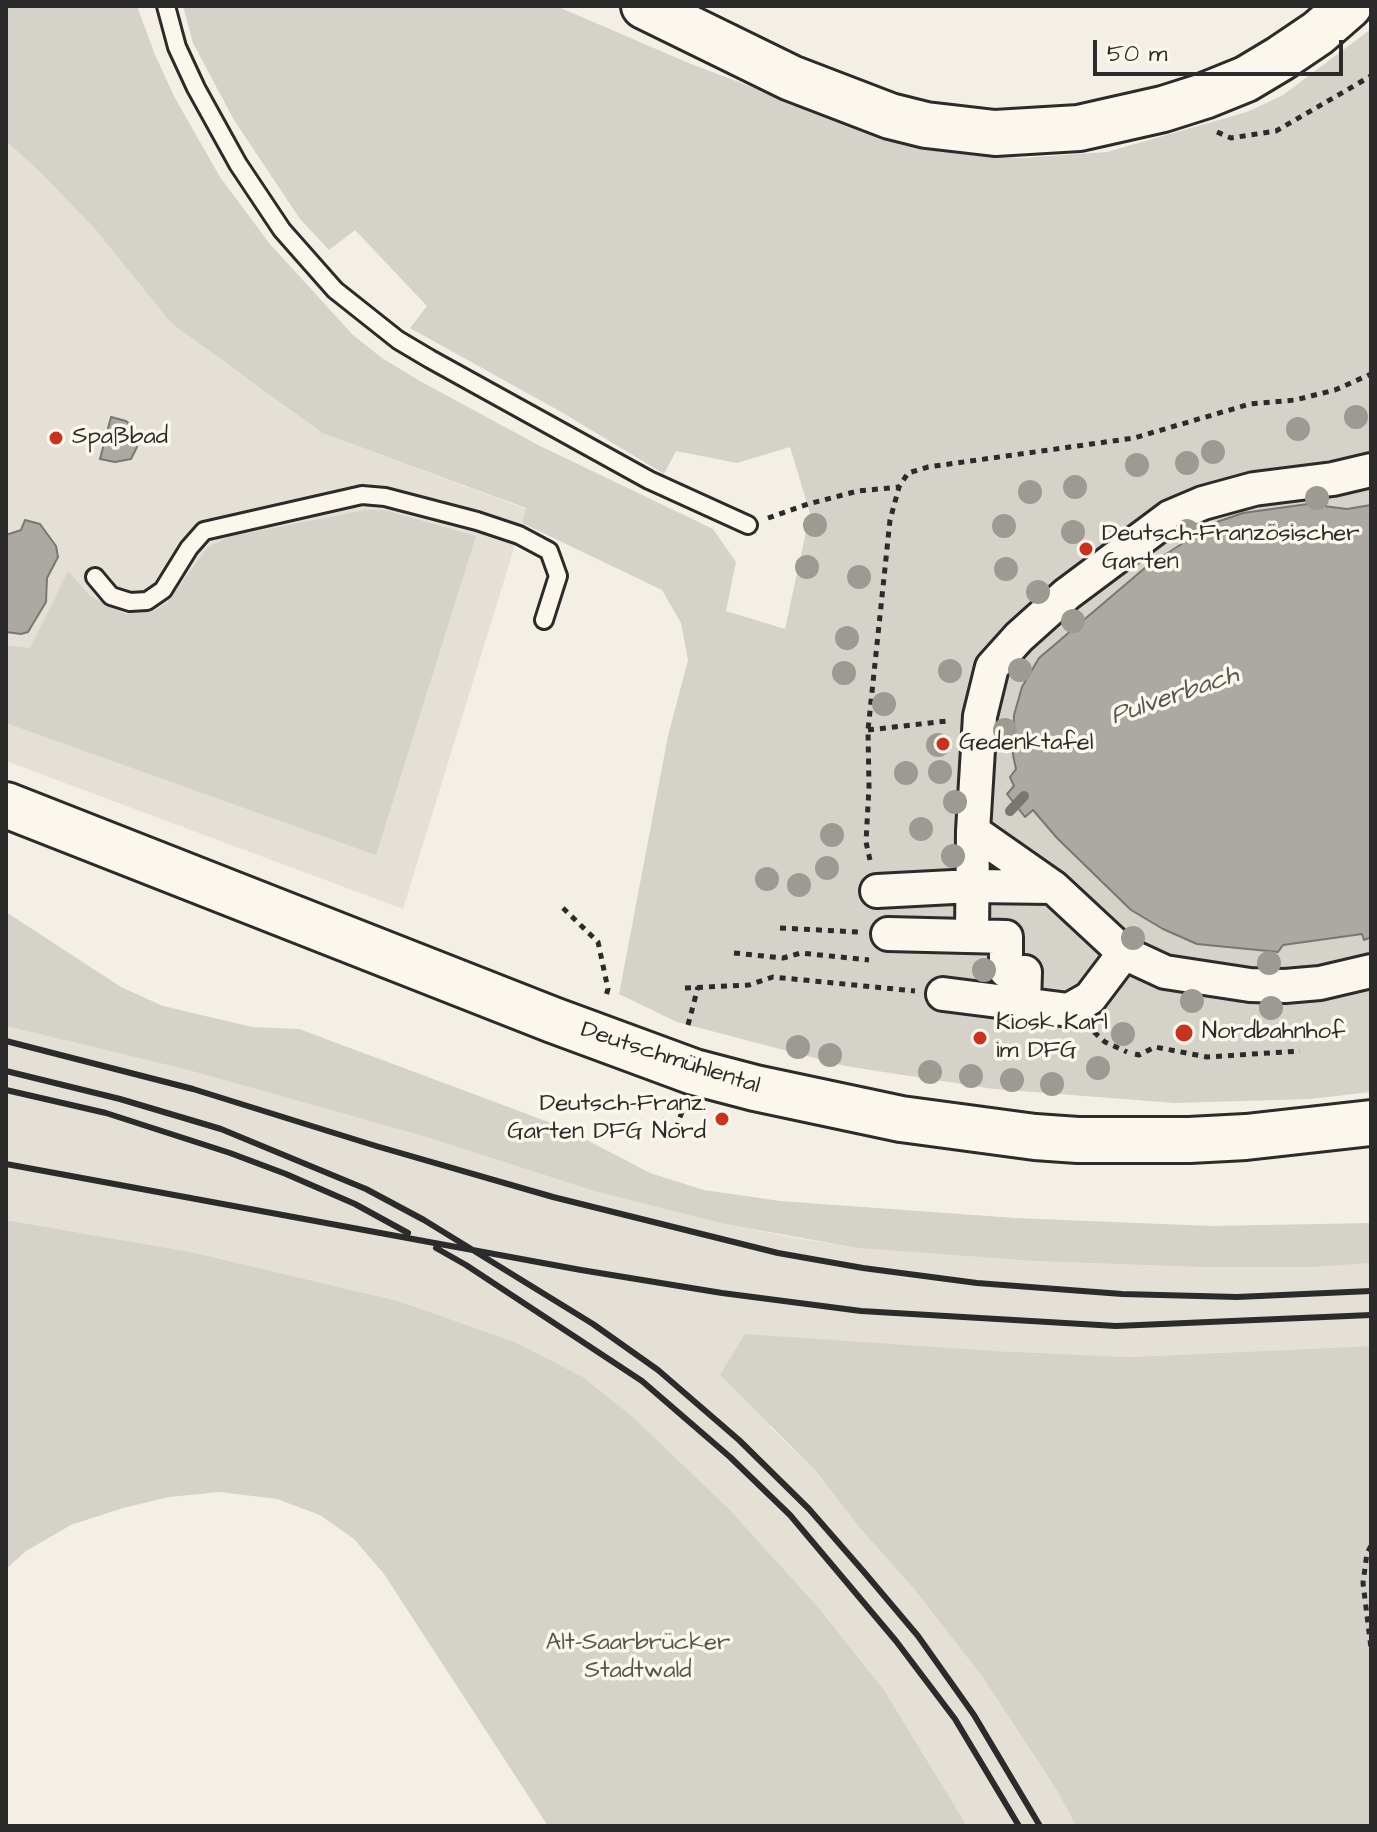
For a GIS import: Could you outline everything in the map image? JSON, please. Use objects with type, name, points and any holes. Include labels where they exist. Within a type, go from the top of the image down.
[{"type":"main road","points":[[644,6],[791,78],[890,116],[926,125],[995,133],[1079,128],[1163,109],[1204,96],[1246,79],[1281,58],[1318,33],[1349,6]]},
{"type":"main road","name":"Deutschmühlental","points":[[6,805],[594,1035],[694,1072],[769,1091],[901,1119],[1035,1137],[1189,1140],[1274,1135],[1371,1123]]},
{"type":"street","points":[[972,935],[973,831],[980,716],[992,667],[1019,637],[1067,594],[1170,517],[1203,503],[1254,489],[1333,479],[1371,470]]},
{"type":"street","points":[[973,831],[1053,887],[1124,953],[1165,972],[1250,985],[1320,983],[1371,971]]},
{"type":"street","points":[[877,891],[972,886],[1053,887]]},
{"type":"street","points":[[880,947],[972,935],[1006,937],[1006,971],[1025,972],[1024,1003]]},
{"type":"street","points":[[943,994],[1069,1010],[1090,998],[1124,953]]},
{"type":"lane","points":[[166,6],[177,47],[238,164],[282,230],[335,290],[398,340],[430,359],[649,480],[748,525]]},
{"type":"lane","points":[[95,577],[111,596],[130,602],[147,601],[163,590],[189,548],[204,531],[362,495],[385,497],[491,525],[549,551],[558,576],[544,620]]},
{"type":"path","points":[[1276,131],[1371,76]]},
{"type":"path","points":[[877,891],[866,842],[868,730],[890,520],[899,487],[908,473],[928,467],[1134,438],[1250,404],[1295,400],[1335,390],[1371,374]]},
{"type":"path","points":[[748,525],[858,491],[899,487]]},
{"type":"path","points":[[868,730],[914,726]]},
{"type":"path","points":[[563,908],[598,942],[608,989],[594,1035]]},
{"type":"path","points":[[780,928],[880,947]]},
{"type":"path","points":[[734,953],[783,958],[801,953],[880,947]]},
{"type":"path","points":[[685,988],[749,985],[773,977],[943,994]]},
{"type":"path","points":[[688,1025],[699,987]]},
{"type":"path","points":[[1135,1054],[1155,1047],[1207,1057],[1300,1051]]},
{"type":"path","points":[[660,1135],[672,1100]]},
{"type":"path","points":[[672,1140],[681,1114]]},
{"type":"path","points":[[1371,1546],[1367,1553],[1363,1583],[1371,1648]]},
{"type":"shaded area","points":[[6,141],[95,229],[171,323],[322,433],[526,509],[403,909],[6,761]]},
{"type":"shaded area","points":[[6,1026],[188,1070],[423,1136],[594,1191],[790,1237],[857,1248],[1033,1261],[1197,1267],[1317,1267],[1371,1263],[1371,1346],[1130,1357],[995,1351],[769,1426],[815,1470],[984,1679],[1058,1792],[1076,1826],[967,1826],[884,1690],[818,1607],[729,1509],[633,1417],[583,1377],[515,1342],[398,1301],[191,1252],[6,1220]]},
{"type":"green space","name":"Deutsch-Französischer Garten","points":[[6,6],[137,6],[175,98],[220,177],[269,243],[353,335],[382,358],[420,381],[538,445],[713,529],[736,562],[726,611],[785,629],[810,513],[790,447],[737,463],[676,451],[664,474],[563,413],[410,328],[427,306],[355,230],[329,250],[300,219],[234,120],[193,43],[183,6],[556,6],[691,64],[879,135],[969,155],[1022,158],[1107,152],[1247,112],[1283,95],[1371,29],[1371,1092],[1310,1099],[1175,1103],[994,1089],[845,1066],[677,1022],[619,994],[668,736],[688,660],[681,623],[662,590],[522,523],[526,508],[322,433],[171,323],[95,229],[6,141]]},
{"type":"green space","points":[[365,510],[385,510],[476,536],[376,855],[6,723],[6,645],[30,648],[68,571],[90,596],[126,614],[154,611],[168,602],[207,548],[228,537]]},
{"type":"green space","points":[[6,912],[121,987],[163,1006],[252,1027],[299,1029],[562,1127],[650,1173],[704,1190],[780,1201],[1015,1218],[1211,1226],[1371,1223],[1371,1263],[1317,1267],[1197,1267],[1033,1261],[857,1248],[725,1224],[594,1191],[423,1136],[188,1070],[6,1026]]},
{"type":"green space","name":"Alt-Saarbrücker Stadtwald","points":[[6,1220],[191,1252],[398,1301],[515,1342],[583,1377],[633,1417],[729,1509],[818,1607],[884,1690],[967,1826],[548,1826],[384,1574],[354,1539],[320,1515],[277,1499],[220,1492],[169,1497],[123,1508],[71,1525],[26,1551],[6,1569]]},
{"type":"green space","points":[[745,1334],[1130,1357],[1371,1346],[1371,1826],[1076,1826],[1058,1792],[984,1679],[915,1590],[859,1527],[815,1470],[720,1375]]},
{"type":"water","points":[[111,417],[126,421],[134,428],[137,447],[131,459],[115,462],[100,459]]},
{"type":"water","points":[[1308,504],[1347,509],[1371,505],[1371,937],[1364,940],[1362,934],[1283,945],[1278,952],[1197,944],[1131,910],[1057,838],[1033,810],[1025,817],[1007,794],[1014,786],[1010,777],[1016,769],[1013,755],[1014,715],[1022,687],[1039,658],[1146,567],[1214,523],[1243,513]]},
{"type":"water","points":[[25,520],[40,524],[56,546],[58,557],[47,578],[46,602],[28,632],[21,634],[6,632],[6,535],[21,530]]},
{"type":"waterway","name":"Pulverbach","points":[[1010,811],[1024,796]]},
{"type":"railway","points":[[6,1041],[193,1089],[553,1197],[778,1253],[977,1283],[1122,1294],[1237,1297],[1371,1291]]},
{"type":"railway","points":[[6,1071],[120,1099],[221,1129],[366,1189],[424,1220],[593,1324],[658,1370],[739,1440],[809,1509],[918,1636],[974,1715],[1040,1826]]},
{"type":"railway","points":[[6,1090],[106,1113],[230,1153],[355,1204],[408,1233]]},
{"type":"railway","points":[[6,1164],[581,1270],[861,1311],[1116,1326],[1371,1315]]},
{"type":"railway","points":[[436,1248],[642,1381],[730,1457],[790,1515],[896,1641],[955,1719],[1019,1826]]},
{"type":"place","name":"Spaßbad","points":[[56,438]]},
{"type":"place","name":"Deutsch-Französischer Garten","points":[[1086,549]]},
{"type":"place","name":"Gedenktafel","points":[[943,744]]},
{"type":"place","name":"Nordbahnhof","points":[[1184,1033]]},
{"type":"place","name":"Kiosk Karl im DFG","points":[[980,1038]]},
{"type":"place","name":"Deutsch-Franz. Garten DFG Nord","points":[[722,1119]]}]
